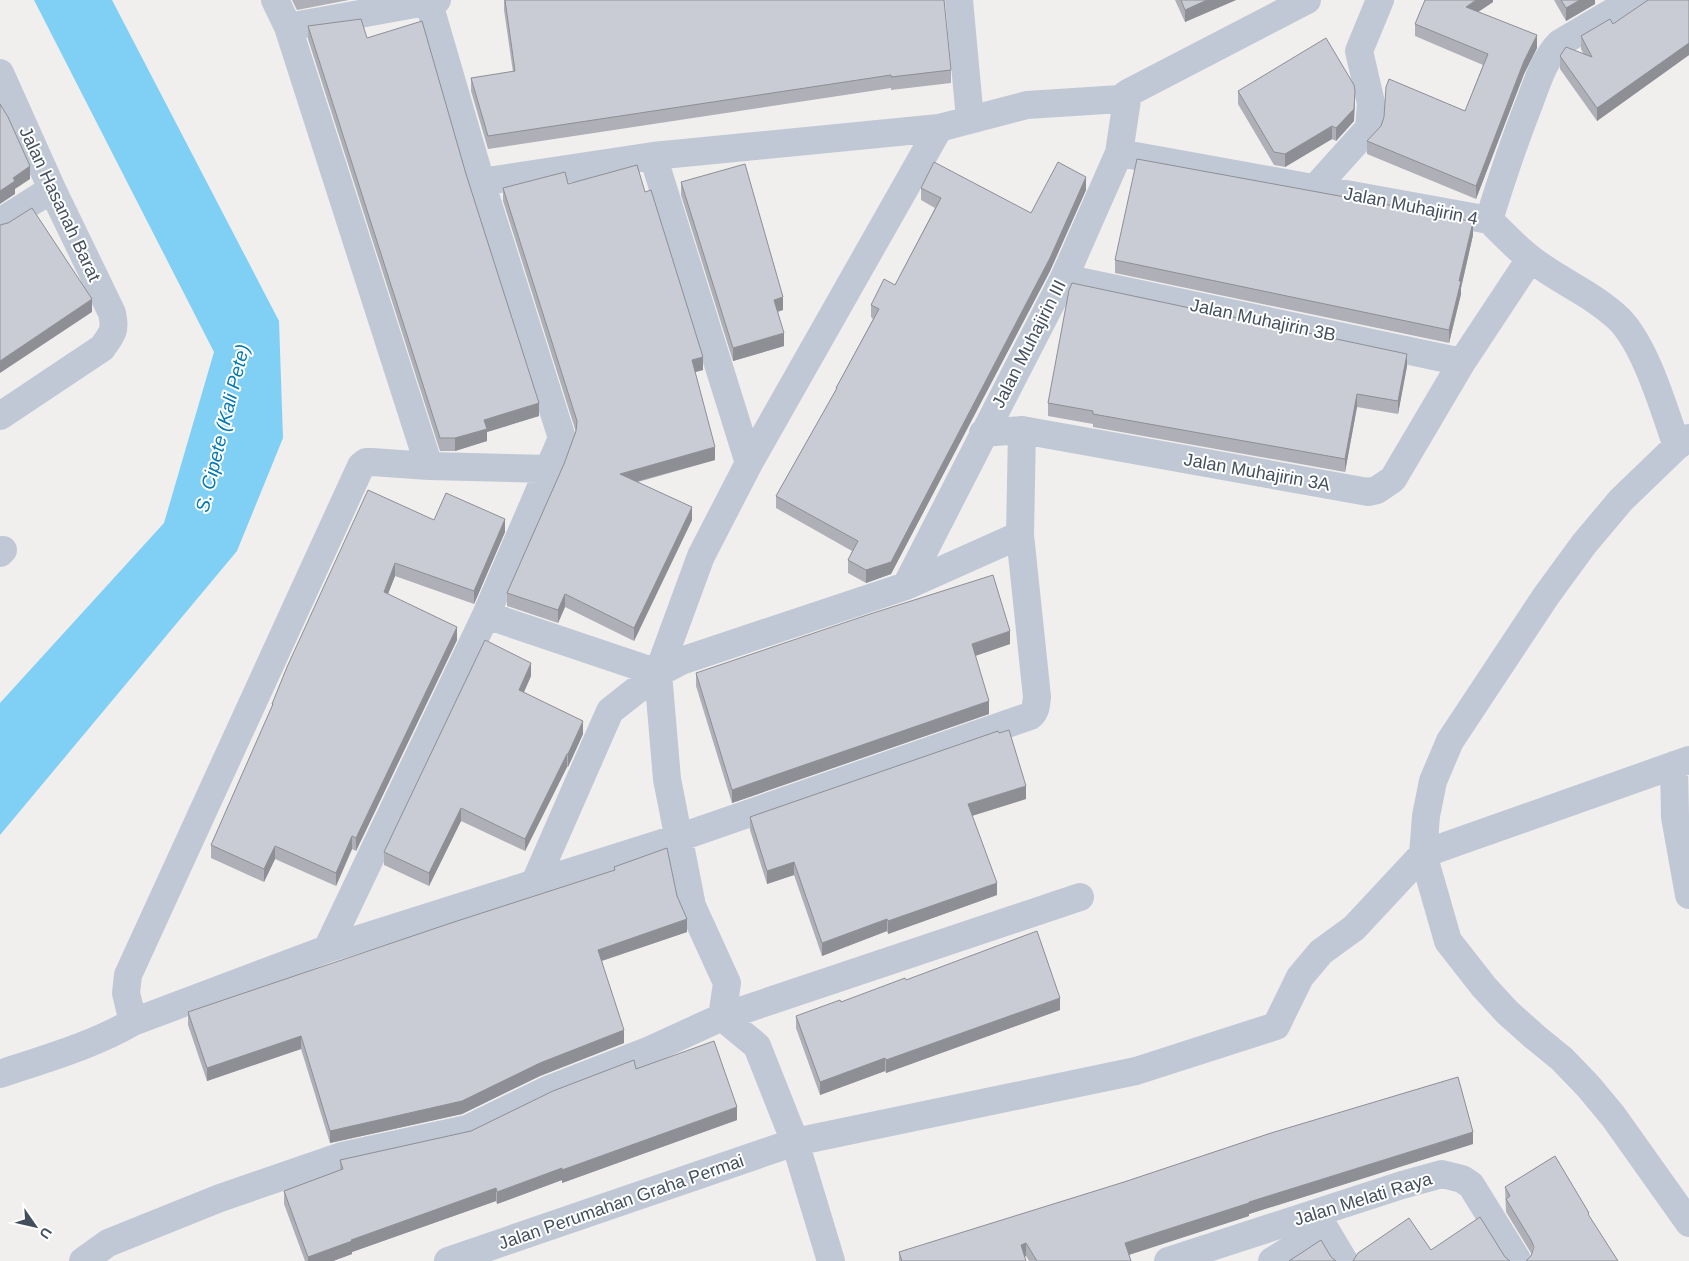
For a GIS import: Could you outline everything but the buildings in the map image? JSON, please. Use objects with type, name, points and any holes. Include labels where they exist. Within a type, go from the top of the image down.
[{"type":"street","points":[[275,0],[288,27],[429,466]]},
{"type":"street","points":[[288,27],[431,0],[481,182],[562,438],[561,445],[486,615],[327,949]]},
{"type":"street","points":[[959,0],[970,120]]},
{"type":"street","points":[[481,182],[653,156],[939,128],[1027,105],[1120,99],[1128,93],[1307,0]]},
{"type":"street","points":[[1315,188],[1370,128],[1371,104],[1359,51],[1380,0]]},
{"type":"street","name":"Jalan Muhajirin 4","points":[[1119,152],[1489,220],[1516,137],[1538,80],[1554,49],[1560,43],[1633,0]]},
{"type":"street","name":"Jalan Hasanah Barat","points":[[0,73],[52,189],[112,313],[115,326],[102,348],[0,416]]},
{"type":"street","name":"Jalan Muhajirin III","points":[[906,586],[1064,278],[1119,152],[1128,93]]},
{"type":"street","points":[[722,1018],[727,983],[692,906],[667,778],[658,673],[701,556],[750,463],[939,128]]},
{"type":"street","points":[[653,156],[750,463]]},
{"type":"street","points":[[0,222],[52,189]]},
{"type":"street","points":[[1489,220],[1530,259],[1601,304],[1620,320],[1631,335],[1650,371],[1683,442],[1621,500],[1584,544],[1546,596],[1450,741],[1433,781],[1426,816],[1423,854],[1448,941],[1484,987],[1507,1012],[1562,1060],[1588,1086],[1613,1116],[1689,1223]]},
{"type":"street","name":"Jalan Muhajirin 3A","points":[[984,433],[1022,430],[1368,492],[1376,490],[1393,479],[1462,362],[1530,259]]},
{"type":"street","name":"Jalan Muhajirin 3B","points":[[1064,278],[1462,362]]},
{"type":"street","points":[[0,1074],[78,1046],[122,1029],[133,1022],[327,949],[678,838],[1034,714],[1037,697],[1020,535],[1022,430]]},
{"type":"street","points":[[133,1022],[126,993],[128,975],[361,466],[366,462],[372,462],[429,466],[550,469]]},
{"type":"street","points":[[535,882],[610,712],[658,673],[680,661],[906,586],[1020,535]]},
{"type":"street","points":[[486,615],[658,673]]},
{"type":"street","points":[[1423,854],[1682,762],[1675,816],[1689,895]]},
{"type":"street","name":"Jalan Perumahan Graha Permai","points":[[448,1261],[795,1142],[1136,1072],[1276,1026],[1300,977],[1321,952],[1354,928],[1423,854]]},
{"type":"street","points":[[83,1261],[108,1243],[220,1198],[342,1156],[467,1129],[547,1090],[650,1050],[722,1018],[1080,897]]},
{"type":"street","points":[[722,1018],[757,1046],[795,1142],[831,1261]]},
{"type":"street","name":"Jalan Melati Raya","points":[[1168,1261],[1320,1222],[1402,1185],[1442,1174],[1454,1176],[1471,1185],[1518,1261]]},
{"type":"street","points":[[1272,1261],[1320,1222],[1344,1261]]},
{"type":"water","name":"S. Cipete (Kali Pete)","points":[[34,0],[112,0],[279,321],[283,438],[237,551],[0,835],[0,703],[164,523],[214,352]]}]
